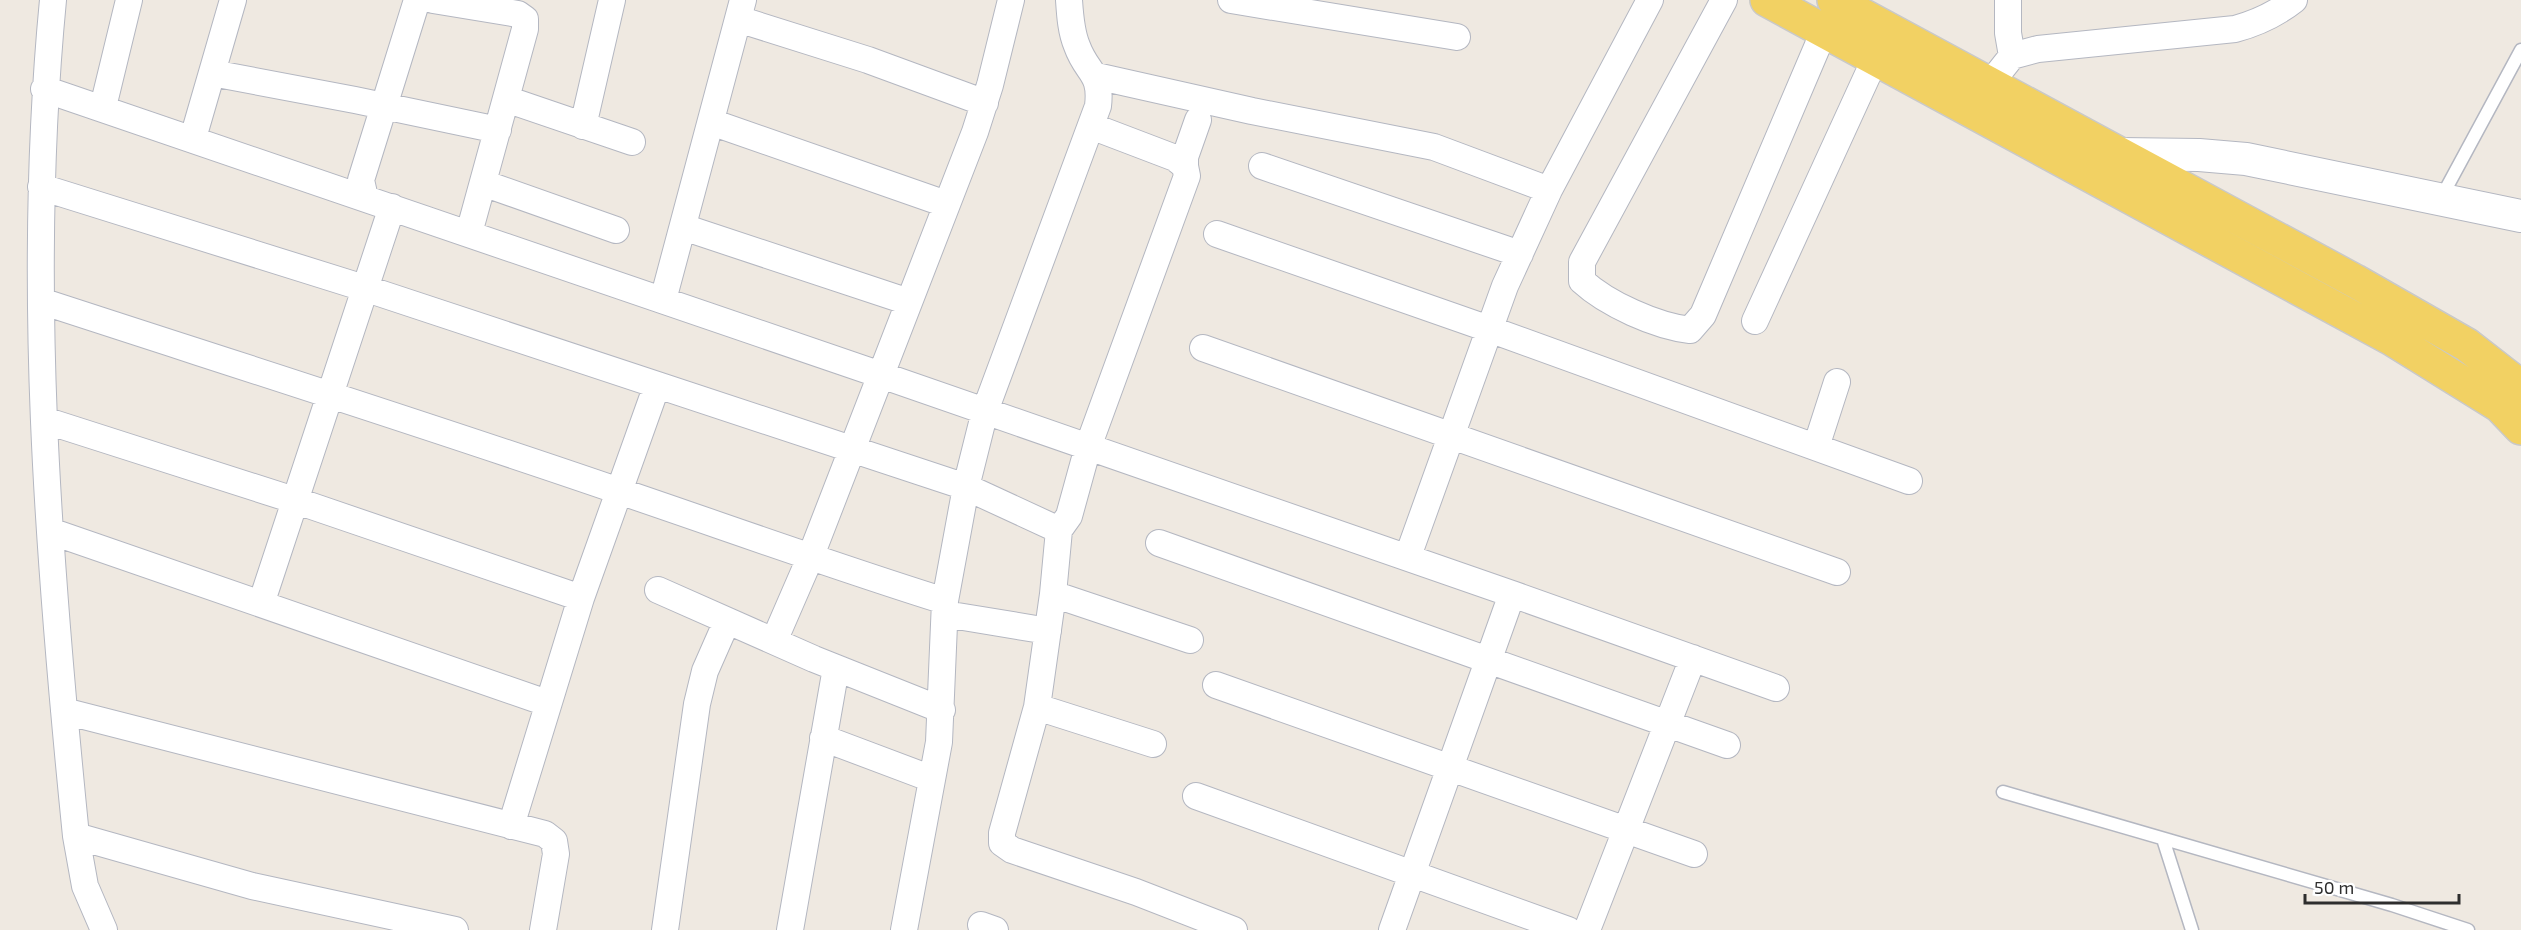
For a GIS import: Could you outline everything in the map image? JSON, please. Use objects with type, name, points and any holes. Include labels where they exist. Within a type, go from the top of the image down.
[{"type":"main road","points":[[1767,0],[2392,339],[2500,406],[2521,428]]},
{"type":"main road","points":[[1834,0],[2355,281],[2467,345],[2521,387]]},
{"type":"street","points":[[53,0],[44,89],[41,187],[44,420],[50,531],[76,836],[85,886],[104,930]]},
{"type":"street","points":[[103,107],[129,0]]},
{"type":"street","points":[[193,138],[233,0]]},
{"type":"street","points":[[365,198],[361,180],[417,0]]},
{"type":"street","points":[[433,0],[518,14],[525,19],[525,29],[469,233]]},
{"type":"street","points":[[584,126],[612,0]]},
{"type":"street","points":[[774,641],[853,449],[985,103],[1011,0]]},
{"type":"street","points":[[904,930],[939,742],[945,608],[966,487],[985,411],[1091,126],[1099,98],[1100,90],[1096,76],[1077,47],[1068,0]]},
{"type":"street","points":[[1231,0],[1267,3],[1457,38]]},
{"type":"street","points":[[1408,556],[1489,329],[1520,254],[1549,190],[1650,0]]},
{"type":"street","points":[[1724,0],[1582,262],[1582,281],[1596,295],[1669,328],[1690,330],[1703,315],[1824,31]]},
{"type":"street","points":[[2008,0],[2008,33],[2012,56]]},
{"type":"street","points":[[1989,85],[2012,56],[2038,49],[2235,29],[2255,24],[2278,13],[2294,0]]},
{"type":"street","points":[[663,300],[741,9],[868,60],[985,103]]},
{"type":"street","points":[[1755,321],[1875,60]]},
{"type":"street","points":[[212,73],[498,130]]},
{"type":"street","points":[[1096,76],[1240,109],[1434,147],[1549,190]]},
{"type":"street","points":[[44,89],[103,107],[1408,556],[1776,688]]},
{"type":"street","points":[[506,99],[632,142]]},
{"type":"street","points":[[1198,120],[1185,157],[1187,176],[1088,447],[1069,516],[1059,530],[1053,594],[1037,707],[1002,833],[1002,843],[1012,850],[1136,892],[1234,930]]},
{"type":"street","points":[[711,122],[946,204]]},
{"type":"street","points":[[1091,126],[1175,158],[1185,166]]},
{"type":"street","points":[[2104,184],[2120,154],[2199,155],[2246,159],[2521,216]]},
{"type":"street","points":[[1262,166],[1520,254]]},
{"type":"street","points":[[483,183],[616,230]]},
{"type":"street","points":[[41,187],[364,288],[966,487],[1059,530]]},
{"type":"street","points":[[261,604],[297,501],[392,207]]},
{"type":"street","points":[[683,227],[909,302]]},
{"type":"street","points":[[1217,234],[1489,329],[1909,481]]},
{"type":"street","points":[[41,301],[619,491],[945,608],[1048,631]]},
{"type":"street","points":[[1203,348],[1837,572]]},
{"type":"street","points":[[1816,447],[1837,382]]},
{"type":"street","points":[[511,826],[581,598],[657,385]]},
{"type":"street","points":[[44,420],[297,501],[581,598]]},
{"type":"street","points":[[50,531],[548,703]]},
{"type":"street","points":[[1160,543],[1727,746]]},
{"type":"street","points":[[658,590],[836,668],[942,710]]},
{"type":"street","points":[[1053,594],[1190,640]]},
{"type":"street","points":[[1392,930],[1512,594]]},
{"type":"street","points":[[665,930],[697,704],[705,671],[727,621]]},
{"type":"street","points":[[1587,930],[1693,658]]},
{"type":"street","points":[[790,930],[836,668]]},
{"type":"street","points":[[1216,684],[1694,854]]},
{"type":"street","points":[[1037,707],[1153,744]]},
{"type":"street","points":[[64,711],[545,834],[554,841],[556,854],[543,930]]},
{"type":"street","points":[[823,738],[932,779]]},
{"type":"street","points":[[1196,796],[1568,930]]},
{"type":"street","points":[[76,836],[252,886],[455,930]]},
{"type":"lane","points":[[2441,199],[2521,50]]},
{"type":"lane","points":[[2003,792],[2392,905],[2468,930]]},
{"type":"lane","points":[[2163,839],[2192,930]]}]
